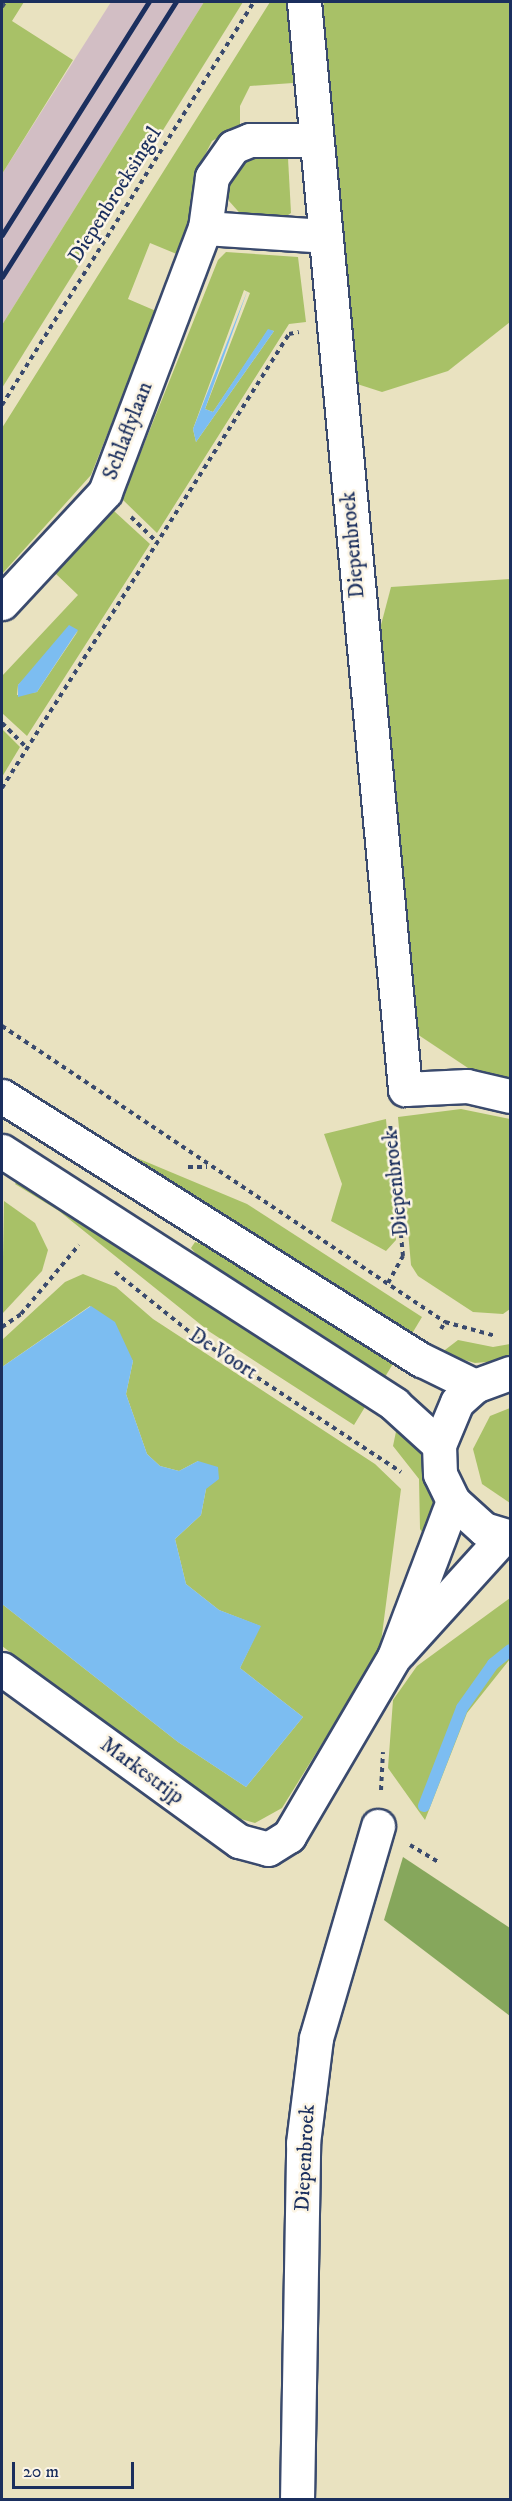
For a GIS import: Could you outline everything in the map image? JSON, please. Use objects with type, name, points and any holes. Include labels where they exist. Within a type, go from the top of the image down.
[{"type":"street","name":"Diepenbroek","points":[[304,2],[315,140],[405,1089]]},
{"type":"street","name":"Schlaflylaan","points":[[2,603],[105,492],[205,228],[212,177],[233,147],[250,140],[315,140]]},
{"type":"street","points":[[205,228],[324,236]]},
{"type":"street","points":[[405,1089],[467,1086],[510,1096]]},
{"type":"street","points":[[2,1096],[422,1360],[475,1386]]},
{"type":"street","points":[[2,1151],[394,1404],[439,1445]]},
{"type":"street","points":[[394,1657],[507,1536],[484,1529],[453,1502],[440,1474],[439,1445],[457,1402],[475,1386],[510,1373]]},
{"type":"street","points":[[394,1657],[453,1502]]},
{"type":"street","name":"Markestrijp","points":[[2,1669],[239,1840],[268,1849],[289,1836],[394,1657]]},
{"type":"street","name":"Diepenbroek","points":[[297,2499],[303,2143],[316,2038],[378,1826]]},
{"type":"path","points":[[2,7],[5,2]]},
{"type":"path","name":"Diepenbroeksingel","points":[[2,405],[254,2]]},
{"type":"path","points":[[2,788],[289,334],[311,330]]},
{"type":"path","points":[[2,723],[27,748]]},
{"type":"path","points":[[2,1026],[445,1322]]},
{"type":"path","name":"Diepenbroek","points":[[388,1283],[403,1256],[387,1097],[405,1089]]},
{"type":"path","points":[[73,1236],[90,1250]]},
{"type":"path","points":[[2,1327],[21,1314],[81,1242]]},
{"type":"path","name":"De Voort","points":[[106,1264],[197,1338],[368,1447],[409,1482]]},
{"type":"shaded area","points":[[111,2],[204,2],[2,325],[2,174]]},
{"type":"green space","points":[[2,2],[24,2],[12,21],[73,60],[2,174]]},
{"type":"green space","points":[[204,2],[243,2],[2,388],[2,325]]},
{"type":"green space","points":[[270,2],[291,2],[293,83],[250,86],[240,106],[240,125],[212,141],[196,173],[196,207],[179,255],[150,243],[128,299],[156,311],[91,475],[2,574],[2,428]]},
{"type":"green space","points":[[324,2],[510,2],[510,322],[448,371],[382,392],[351,382],[320,26]]},
{"type":"green space","points":[[277,151],[288,158],[291,213],[281,220],[245,219],[229,201],[228,177],[242,157]]},
{"type":"green space","points":[[226,252],[298,257],[306,322],[289,324],[157,533],[122,499],[218,260]],"holes":[[[244,290],[250,293],[205,409],[213,412],[268,330],[274,331],[196,442],[193,429]]]},
{"type":"green space","points":[[114,511],[150,544],[27,736],[2,713],[2,676],[78,595],[55,573]],"holes":[[[78,631],[37,692],[17,695],[18,685]]]},
{"type":"green space","points":[[510,579],[510,1081],[477,1074],[414,1032],[376,644],[391,587]]},
{"type":"green space","points":[[2,729],[20,747],[2,777]]},
{"type":"green space","points":[[461,1109],[510,1119],[510,1309],[503,1314],[473,1312],[418,1276],[411,1265],[398,1117]]},
{"type":"green space","points":[[386,1119],[396,1240],[386,1251],[331,1221],[342,1184],[324,1134]]},
{"type":"green space","points":[[106,1145],[247,1204],[422,1317],[410,1337]]},
{"type":"green space","points":[[18,1180],[368,1402],[354,1425],[210,1332],[59,1211],[15,1184]]},
{"type":"green space","points":[[4,1201],[35,1223],[48,1250],[42,1271],[2,1314]]},
{"type":"green space","points":[[195,1242],[221,1251],[397,1357],[382,1382],[205,1264],[191,1248]]},
{"type":"green space","points":[[83,1274],[116,1287],[153,1319],[375,1464],[401,1489],[380,1650],[282,1808],[255,1823],[226,1815],[2,1646],[2,1604],[178,1742],[246,1787],[303,1717],[240,1668],[260,1626],[219,1610],[186,1584],[175,1539],[201,1515],[206,1489],[198,1461],[179,1471],[160,1466],[147,1454],[126,1394],[133,1361],[90,1306],[2,1367],[2,1340],[65,1282]]},
{"type":"green space","points":[[458,1340],[493,1347],[510,1344],[510,1360],[475,1363],[441,1353]]},
{"type":"green space","points":[[510,1408],[510,1503],[482,1484],[473,1449],[490,1416]]},
{"type":"green space","points":[[398,1422],[425,1455],[436,1500],[428,1541],[420,1529],[419,1479],[393,1446]]},
{"type":"green space","points":[[510,1598],[510,1659],[467,1713],[425,1820],[388,1768],[393,1700],[417,1666]]},
{"type":"green space","points":[[403,1857],[510,1928],[510,2016],[384,1920]]},
{"type":"water","points":[[248,289],[205,409],[213,412],[268,329],[274,331],[196,442],[193,429]]},
{"type":"water","points":[[69,625],[78,630],[37,692],[18,697],[18,685]]},
{"type":"water","points":[[91,1306],[115,1322],[133,1361],[126,1394],[147,1454],[160,1466],[179,1471],[198,1461],[218,1467],[219,1479],[206,1489],[201,1515],[175,1539],[186,1584],[219,1610],[261,1626],[240,1668],[303,1717],[246,1787],[178,1742],[2,1604],[2,1367]]},
{"type":"waterway","points":[[424,1806],[462,1708],[493,1664],[510,1650]]},
{"type":"railway","points":[[2,235],[149,2]]},
{"type":"railway","points":[[2,277],[176,2]]}]
